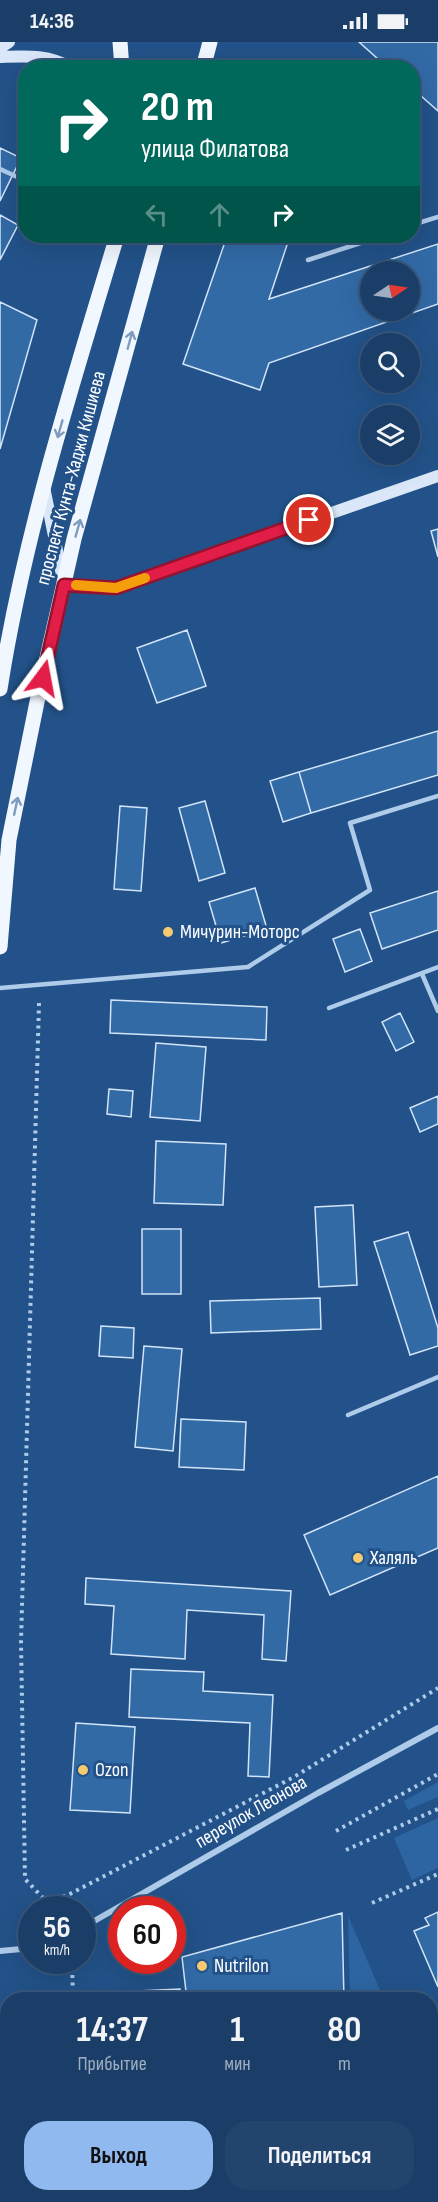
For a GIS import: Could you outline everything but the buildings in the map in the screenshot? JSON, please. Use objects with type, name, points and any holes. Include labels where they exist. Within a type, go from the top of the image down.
[{"type":"main road","points":[[120,42],[121,60]]},
{"type":"main road","points":[[205,60],[210,42]]},
{"type":"main road","name":"проспект Кунта-Хаджи Кишиева","points":[[0,689],[4,630],[115,243]]},
{"type":"main road","name":"проспект Кунта-Хаджи Кишиева","points":[[0,947],[9,840],[64,585],[156,243]]},
{"type":"street","points":[[0,48],[9,42]]},
{"type":"street","points":[[0,57],[35,55],[57,60]]},
{"type":"street","points":[[44,486],[64,585],[116,588],[438,476]]},
{"type":"street","name":"переулок Леонова","points":[[96,1920],[318,1793],[438,1728]]},
{"type":"street","points":[[0,1951],[18,1949]]},
{"type":"lane","points":[[0,169],[18,177]]},
{"type":"lane","points":[[420,223],[438,217]]},
{"type":"lane","points":[[308,260],[360,243]]},
{"type":"lane","points":[[0,988],[248,967],[370,890],[350,823],[438,796]]},
{"type":"lane","points":[[329,1008],[438,967]]},
{"type":"lane","points":[[422,974],[438,1011]]},
{"type":"lane","points":[[348,1415],[438,1377]]},
{"type":"path","points":[[40,985],[21,1641],[25,1879],[44,1899],[66,1896],[294,1777],[438,1688]]},
{"type":"path","points":[[336,1831],[438,1774]]},
{"type":"path","points":[[346,1850],[438,1809]]},
{"type":"path","points":[[372,1903],[438,1875]]},
{"type":"path","points":[[72,1974],[73,1992]]},
{"type":"shaded area","points":[[438,1782],[438,1797],[408,1810],[404,1801]]},
{"type":"shaded area","points":[[438,1818],[438,1868],[412,1880],[394,1838]]},
{"type":"shaded area","points":[[348,1916],[381,1992],[350,1992]]},
{"type":"slow traffic","points":[[76,585],[116,588],[145,578]]},
{"type":"place","name":"Мичурин-Моторс","points":[[168,932]]},
{"type":"place","name":"Халяль","points":[[358,1558]]},
{"type":"place","name":"Ozon","points":[[83,1770]]},
{"type":"place","name":"Nutrilon","points":[[202,1966]]},
{"type":"route","points":[[43,678],[64,585],[116,588],[309,520]]}]
